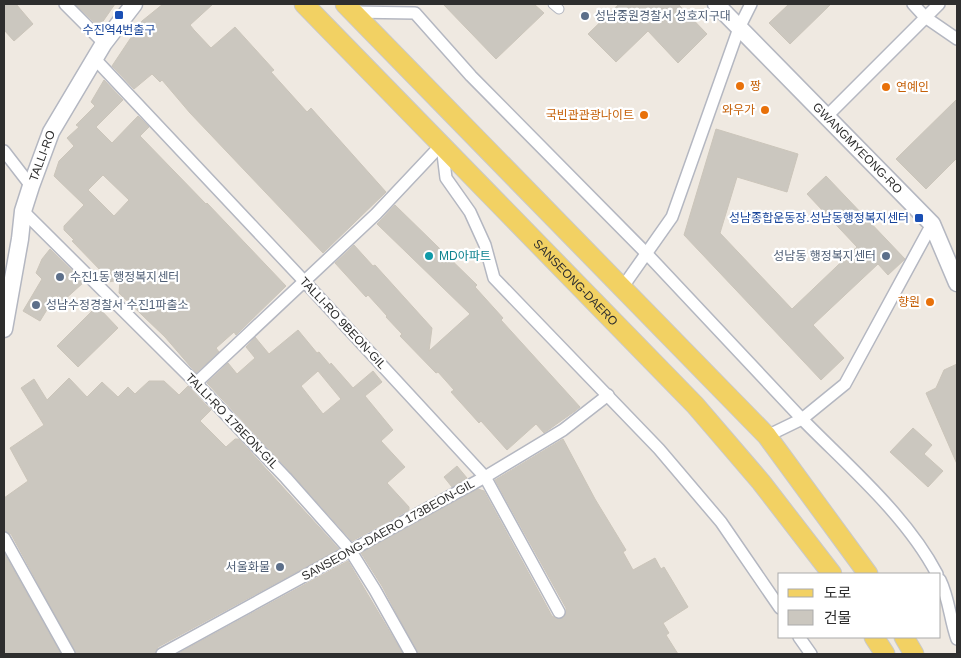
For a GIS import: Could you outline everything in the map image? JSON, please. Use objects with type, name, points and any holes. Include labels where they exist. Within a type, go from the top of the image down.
[{"type":"main road","name":"TALLI-RO","points":[[4,329],[23,211],[30,186],[51,132],[104,42],[134,4]]},
{"type":"main road","name":"SANSEONG-DAERO","points":[[304,4],[695,405],[761,482],[831,573]]},
{"type":"main road","name":"GWANGMYEONG-RO","points":[[716,4],[932,224],[957,283]]},
{"type":"main road","points":[[349,8],[767,436],[867,573]]},
{"type":"main road","points":[[875,638],[885,654]]},
{"type":"main road","points":[[905,638],[914,654]]},
{"type":"street","points":[[65,4],[104,42]]},
{"type":"street","points":[[622,288],[672,217],[739,28],[751,4]]},
{"type":"street","points":[[913,4],[925,17],[957,39]]},
{"type":"street","points":[[827,116],[939,4]]},
{"type":"street","points":[[349,8],[415,13],[471,76],[646,253],[802,419],[889,508],[926,554],[936,573]]},
{"type":"street","name":"TALLI-RO 9BEON-GIL","points":[[95,59],[485,477],[560,612]]},
{"type":"street","points":[[196,383],[376,214],[442,144]]},
{"type":"street","points":[[442,144],[446,178],[470,212],[485,245],[494,278],[659,449],[721,522],[778,605]]},
{"type":"street","points":[[4,151],[30,186]]},
{"type":"street","name":"TALLI-RO 17BEON-GIL","points":[[23,211],[196,383],[286,478],[350,550],[411,654]]},
{"type":"street","points":[[767,436],[802,419],[845,384],[932,224]]},
{"type":"street","name":"SANSEONG-DAERO 173BEON-GIL","points":[[162,654],[485,477],[562,430],[608,395]]},
{"type":"street","points":[[4,538],[69,654]]},
{"type":"street","points":[[941,582],[957,638]]},
{"type":"street","points":[[800,638],[809,654]]},
{"type":"building","points":[[4,4],[16,4],[33,24],[14,41],[4,30]]},
{"type":"building","points":[[75,4],[115,4],[99,27]]},
{"type":"building","points":[[163,4],[213,4],[190,25],[194,30],[211,48],[235,27],[274,70],[271,72],[307,112],[311,108],[386,192],[323,253],[190,113],[162,80],[160,82],[152,74],[134,89],[112,66],[142,21]]},
{"type":"building","points":[[443,4],[534,4],[544,13],[496,59]]},
{"type":"building","points":[[619,4],[678,4],[707,34],[678,63],[648,31],[616,62],[588,34]]},
{"type":"building","points":[[789,4],[831,4],[790,44],[769,23]]},
{"type":"building","points":[[104,80],[123,100],[96,127],[112,143],[138,116],[149,127],[140,136],[286,286],[236,335],[234,332],[216,348],[219,352],[196,373],[165,337],[119,293],[120,280],[108,282],[102,275],[103,273],[64,230],[64,226],[84,205],[54,176],[59,161],[74,146],[67,138],[79,127],[76,125],[95,106],[91,102]],"holes":[[[103,175],[129,200],[114,216],[88,190]]]},
{"type":"building","points":[[957,99],[957,158],[926,189],[896,159]]},
{"type":"building","points":[[716,129],[798,154],[787,192],[737,177],[720,233],[792,309],[857,247],[807,194],[826,176],[905,259],[888,275],[878,264],[813,325],[844,358],[821,380],[684,235]]},
{"type":"building","points":[[395,205],[477,285],[475,287],[503,318],[501,320],[580,407],[544,433],[536,424],[507,450],[481,421],[479,423],[451,392],[454,390],[438,372],[436,373],[400,336],[402,334],[387,316],[368,295],[366,297],[335,263],[354,245],[373,266],[375,265],[432,328],[429,351],[470,314],[377,224]]},
{"type":"building","name":"수진1동 행정복지센터","points":[[50,249],[84,282],[62,302],[56,295],[40,321],[23,311],[42,279],[36,273],[42,259]]},
{"type":"building","points":[[97,306],[118,328],[78,367],[57,346]]},
{"type":"building","points":[[298,330],[317,353],[319,352],[330,365],[331,363],[353,388],[373,371],[382,382],[365,396],[393,430],[381,441],[405,467],[387,483],[409,507],[409,510],[352,541],[207,383],[228,363],[237,374],[255,358],[246,347],[255,337],[269,354]],"holes":[[[318,371],[341,399],[323,414],[301,386]]]},
{"type":"building","points":[[957,364],[957,464],[926,393],[936,388],[944,370]]},
{"type":"building","points":[[69,378],[87,397],[102,382],[118,397],[128,387],[135,394],[149,381],[164,381],[179,395],[188,386],[211,410],[200,421],[226,447],[235,439],[239,439],[339,549],[158,647],[155,654],[76,654],[11,534],[4,531],[4,498],[28,481],[10,448],[44,425],[21,388],[34,379],[47,400]]},
{"type":"building","points":[[913,428],[932,445],[924,454],[943,471],[928,487],[890,452]]},
{"type":"building","points":[[563,439],[595,499],[626,550],[623,552],[633,570],[655,558],[661,569],[664,567],[688,607],[663,623],[669,633],[666,635],[678,654],[418,654],[382,586],[361,553],[478,489],[484,491],[552,616],[558,619],[563,618],[566,608],[495,480]]},
{"type":"building","points":[[457,466],[467,478],[452,487],[444,477]]},
{"type":"building","points":[[4,553],[61,654],[4,654]]},
{"type":"building","points":[[348,561],[403,654],[177,654]]},
{"type":"place","name":"수진역4번출구","points":[[119,15]]},
{"type":"place","name":"성남중원경찰서 성호지구대","points":[[585,16]]},
{"type":"place","name":"짱","points":[[740,86]]},
{"type":"place","name":"연예인","points":[[886,87]]},
{"type":"place","name":"와우가","points":[[765,110]]},
{"type":"place","name":"국빈관관광나이트","points":[[644,115]]},
{"type":"place","name":"성남종합운동장.성남동행정복지센터","points":[[919,218]]},
{"type":"place","name":"MD아파트","points":[[429,256]]},
{"type":"place","name":"성남동 행정복지센터","points":[[886,256]]},
{"type":"place","name":"수진1동 행정복지센터","points":[[60,277]]},
{"type":"place","name":"향원","points":[[930,302]]},
{"type":"place","name":"성남수정경찰서 수진1파출소","points":[[36,305]]},
{"type":"place","name":"서울화물","points":[[280,567]]}]
